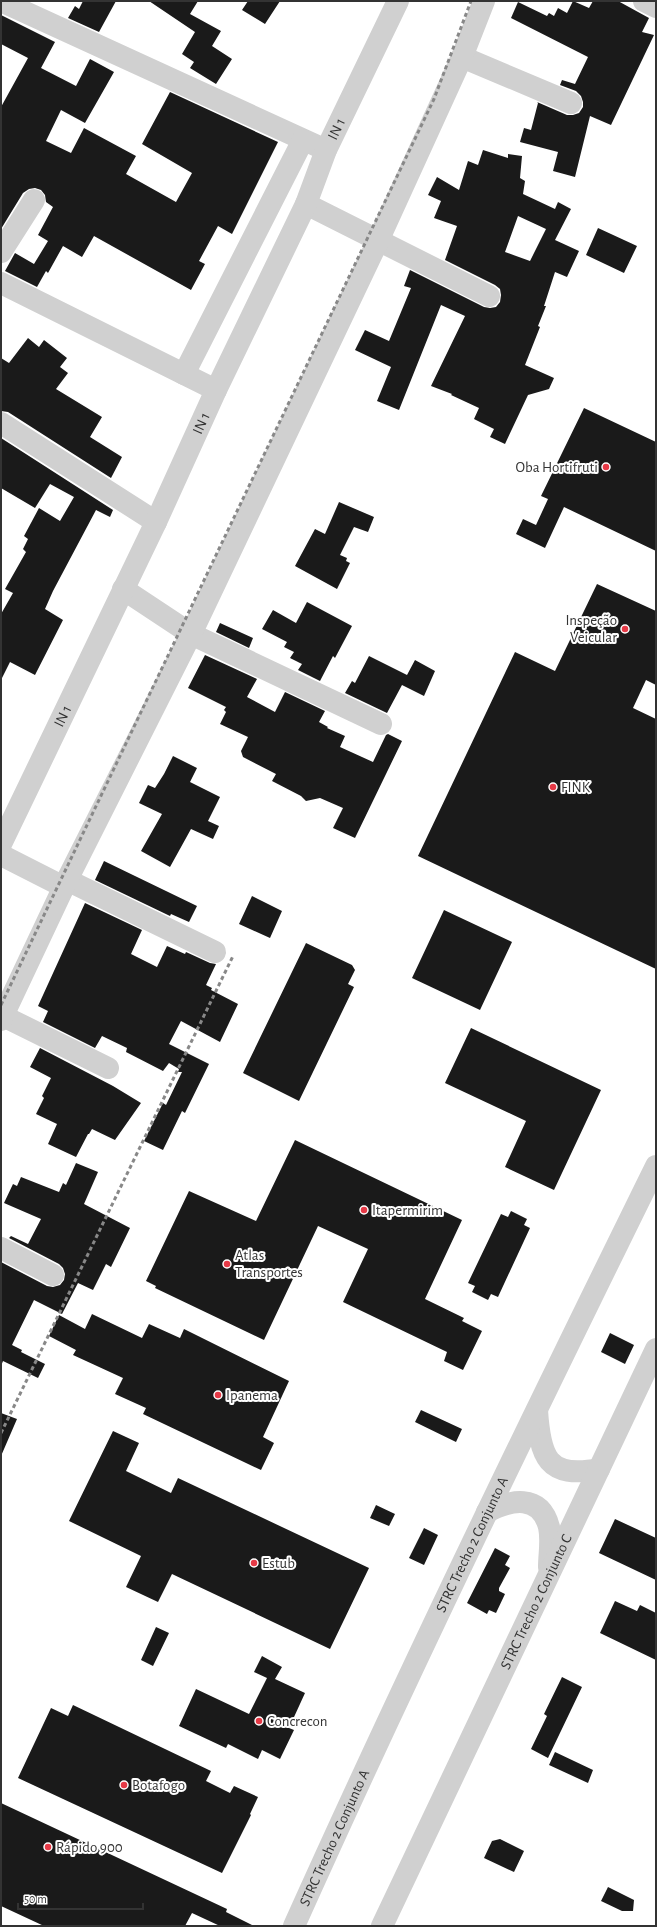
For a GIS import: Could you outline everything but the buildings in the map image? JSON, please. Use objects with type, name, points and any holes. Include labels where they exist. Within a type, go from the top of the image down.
[{"type":"street","points":[[1,1],[326,150]]},
{"type":"street","name":"IN 1","points":[[1,844],[8,808],[123,589],[156,522],[216,390],[306,204],[326,150],[398,1]]},
{"type":"street","points":[[108,1068],[2,1018],[66,883],[191,634],[378,241],[462,57],[484,1]]},
{"type":"street","points":[[644,1],[656,7]]},
{"type":"street","points":[[462,57],[571,103]]},
{"type":"street","points":[[184,374],[303,140]]},
{"type":"street","points":[[1,252],[34,200]]},
{"type":"street","points":[[306,204],[489,296]]},
{"type":"street","points":[[1,283],[216,390]]},
{"type":"street","points":[[1,423],[156,522]]},
{"type":"street","points":[[123,589],[191,634],[381,724]]},
{"type":"street","points":[[1,855],[66,883],[215,952]]},
{"type":"street","name":"STRC Trecho 2 Conjunto A","points":[[294,1926],[395,1706],[487,1512],[656,1166]]},
{"type":"street","points":[[1,1248],[53,1275]]},
{"type":"street","name":"STRC Trecho 2 Conjunto C","points":[[382,1926],[656,1349]]},
{"type":"street","points":[[537,1409],[538,1434],[542,1448],[550,1462],[566,1471],[582,1472],[599,1469]]},
{"type":"street","points":[[487,1512],[500,1505],[514,1502],[526,1503],[538,1510],[546,1520],[550,1533],[548,1576]]},
{"type":"railway","points":[[1,1005],[434,99],[471,1]]},
{"type":"railway","points":[[1,1433],[233,956]]},
{"type":"place","name":"Oba Hortifruti","points":[[606,467]]},
{"type":"place","name":"Inspeção Veicular","points":[[625,629]]},
{"type":"place","name":"FINK","points":[[553,787]]},
{"type":"place","name":"Itapermirim","points":[[364,1210]]},
{"type":"place","name":"Atlas Transportes","points":[[227,1264]]},
{"type":"place","name":"Ipanema","points":[[218,1395]]},
{"type":"place","name":"Estub","points":[[254,1563]]},
{"type":"place","name":"Concrecon","points":[[259,1721]]},
{"type":"place","name":"Botafogo","points":[[124,1785]]},
{"type":"place","name":"Rápido 900","points":[[48,1847]]}]
